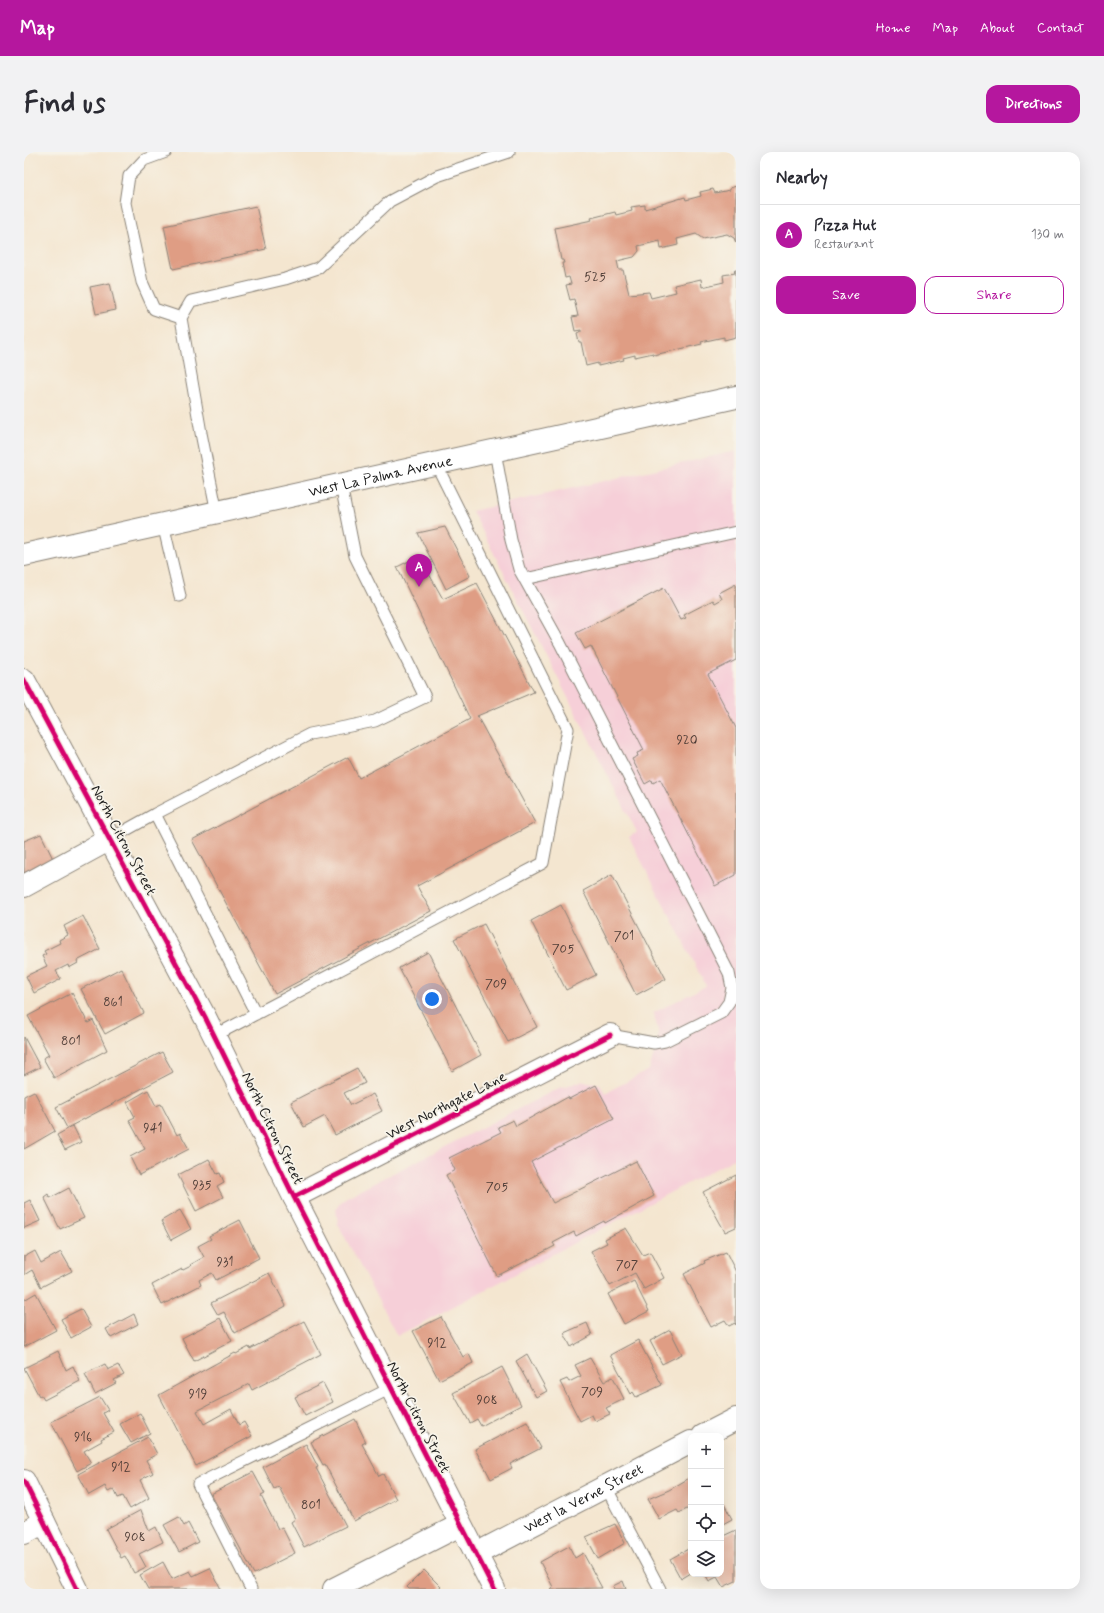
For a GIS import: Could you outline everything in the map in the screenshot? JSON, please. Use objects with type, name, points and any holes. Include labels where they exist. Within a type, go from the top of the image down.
[{"type":"street","name":"West La Palma Avenue","points":[[24,555],[736,397]]},
{"type":"street","name":"North Citron Street","points":[[24,680],[214,1036],[460,1525],[494,1589]]},
{"type":"street","points":[[24,886],[110,839]]},
{"type":"street","name":"West Northgate Lane","points":[[294,1197],[610,1035]]},
{"type":"street","points":[[709,1433],[736,1419]]},
{"type":"street","name":"West la Verne Street","points":[[476,1554],[688,1444]]},
{"type":"street","points":[[24,1482],[77,1589]]},
{"type":"street","points":[[24,1533],[44,1522]]},
{"type":"street","points":[[334,1589],[460,1525]]},
{"type":"lane","points":[[166,152],[144,160],[129,176],[125,203],[142,282],[154,309],[182,318]]},
{"type":"lane","points":[[217,513],[201,432],[182,318],[191,301],[285,279],[318,268],[390,201],[437,176],[509,152]]},
{"type":"lane","points":[[495,451],[514,555],[725,966],[732,988],[729,1002],[721,1013],[665,1041],[654,1043],[610,1035]]},
{"type":"lane","points":[[214,1036],[543,863],[568,729],[436,464]]},
{"type":"lane","points":[[110,839],[155,814],[310,734],[375,721],[425,697],[355,556],[342,485]]},
{"type":"lane","points":[[163,524],[180,596]]},
{"type":"lane","points":[[525,579],[736,532]]},
{"type":"lane","points":[[155,814],[256,1014]]},
{"type":"lane","points":[[251,1589],[198,1484],[391,1388]]},
{"type":"lane","points":[[606,1487],[660,1589]]},
{"type":"shaded area","points":[[736,451],[736,1158],[397,1336],[338,1224],[336,1209],[340,1203],[345,1198],[559,1088],[583,1081],[600,1084],[605,1093],[649,1070],[658,1043],[658,1029],[653,1013],[706,986],[629,837],[637,832],[472,511]]},
{"type":"building","points":[[736,186],[736,243],[734,238],[727,234],[703,239],[696,234],[677,239],[678,245],[661,249],[660,241],[638,246],[639,251],[634,257],[617,261],[619,270],[623,270],[629,294],[649,292],[651,298],[676,292],[674,285],[701,279],[702,287],[724,282],[723,275],[735,273],[734,270],[736,270],[736,337],[724,340],[724,337],[701,342],[702,344],[654,355],[653,353],[635,357],[635,355],[623,358],[624,360],[598,366],[598,363],[586,366],[581,342],[579,342],[577,334],[581,332],[581,330],[575,331],[572,317],[578,316],[574,299],[570,300],[566,285],[571,284],[569,277],[565,278],[562,263],[564,263],[563,260],[561,260],[555,228],[592,220],[591,218],[615,212],[616,215],[632,211],[631,207],[645,205],[645,209],[685,197],[686,200],[701,196],[700,192],[713,189],[715,193],[730,190],[730,188]]},
{"type":"building","points":[[256,206],[266,249],[173,269],[164,226]]},
{"type":"building","points":[[110,283],[116,310],[96,314],[90,287]]},
{"type":"building","points":[[445,527],[470,576],[446,589],[418,533]]},
{"type":"building","points":[[419,556],[443,599],[477,583],[534,692],[477,716],[535,823],[417,886],[431,911],[275,994],[192,840],[348,757],[359,778],[470,719],[397,567]]},
{"type":"building","points":[[736,584],[736,660],[708,674],[736,728],[736,875],[715,886],[660,779],[653,783],[652,780],[645,784],[632,759],[638,756],[637,753],[644,750],[591,646],[585,649],[576,633],[664,588],[681,620],[686,618],[684,615],[713,600],[715,603],[722,599],[719,593]]},
{"type":"building","points":[[41,834],[56,865],[24,881],[24,841]]},
{"type":"building","points":[[612,875],[666,979],[636,995],[583,891]]},
{"type":"building","points":[[561,905],[596,975],[566,990],[531,921]]},
{"type":"building","points":[[83,916],[100,949],[77,961],[78,963],[69,968],[68,965],[56,971],[61,979],[34,993],[26,976],[47,966],[42,956],[46,954],[44,951],[60,943],[59,940],[68,935],[64,926]]},
{"type":"building","points":[[484,924],[537,1027],[508,1042],[454,939]]},
{"type":"building","points":[[428,952],[481,1055],[452,1071],[399,968]]},
{"type":"building","points":[[121,968],[144,1013],[105,1034],[81,989]]},
{"type":"building","points":[[72,993],[88,1023],[93,1020],[107,1050],[54,1078],[43,1058],[49,1055],[28,1016]]},
{"type":"building","points":[[24,1037],[40,1067],[24,1075]]},
{"type":"building","points":[[162,1052],[173,1072],[67,1128],[56,1107]]},
{"type":"building","points":[[357,1068],[365,1083],[344,1093],[351,1105],[373,1094],[382,1111],[335,1135],[325,1116],[304,1127],[291,1102]]},
{"type":"building","points":[[596,1085],[614,1119],[531,1162],[553,1203],[636,1161],[654,1196],[605,1223],[604,1221],[576,1236],[574,1232],[553,1243],[555,1246],[497,1276],[446,1175],[455,1170],[449,1158],[501,1132],[498,1127],[513,1120],[516,1126],[568,1097],[569,1099]]},
{"type":"building","points":[[148,1090],[156,1106],[161,1104],[177,1135],[180,1133],[189,1149],[139,1175],[130,1157],[145,1149],[129,1120],[135,1117],[127,1102]]},
{"type":"building","points":[[34,1091],[55,1131],[24,1149],[24,1096]]},
{"type":"building","points":[[73,1126],[81,1142],[65,1150],[57,1135]]},
{"type":"building","points":[[209,1159],[217,1174],[220,1173],[224,1182],[217,1186],[223,1197],[196,1211],[178,1175]]},
{"type":"building","points":[[736,1175],[736,1227],[725,1232],[703,1192]]},
{"type":"building","points":[[69,1188],[84,1218],[60,1229],[44,1197],[48,1194],[50,1198]]},
{"type":"building","points":[[30,1200],[40,1221],[24,1228],[24,1203]]},
{"type":"building","points":[[180,1210],[191,1229],[171,1240],[161,1221]]},
{"type":"building","points":[[240,1220],[259,1258],[216,1280],[212,1273],[199,1280],[201,1285],[162,1305],[152,1285],[182,1269],[183,1270],[191,1266],[190,1265],[204,1257],[198,1246],[211,1239],[209,1236]]},
{"type":"building","points":[[626,1228],[643,1255],[650,1252],[664,1278],[644,1289],[635,1273],[610,1286],[591,1251],[607,1243],[605,1239]]},
{"type":"building","points":[[35,1251],[41,1263],[61,1252],[72,1271],[41,1287],[32,1270],[24,1275],[24,1257]]},
{"type":"building","points":[[726,1252],[736,1272],[736,1325],[735,1323],[729,1326],[725,1320],[711,1327],[684,1274],[705,1263],[704,1261]]},
{"type":"building","points":[[269,1273],[286,1306],[235,1333],[224,1312],[218,1315],[211,1303]]},
{"type":"building","points":[[634,1281],[649,1311],[624,1324],[608,1294]]},
{"type":"building","points":[[36,1293],[56,1330],[24,1347],[24,1300]]},
{"type":"building","points":[[81,1309],[91,1327],[71,1338],[61,1319]]},
{"type":"building","points":[[134,1314],[138,1324],[111,1338],[106,1329]]},
{"type":"building","points":[[441,1317],[463,1357],[469,1354],[473,1363],[439,1380],[413,1331]]},
{"type":"building","points":[[220,1318],[232,1341],[194,1361],[182,1338]]},
{"type":"building","points":[[304,1321],[321,1354],[252,1390],[249,1384],[197,1411],[204,1424],[231,1409],[239,1425],[244,1422],[252,1436],[196,1466],[159,1395],[235,1353],[236,1354],[249,1347],[250,1349]]},
{"type":"building","points":[[587,1323],[592,1335],[571,1347],[564,1333]]},
{"type":"building","points":[[670,1330],[682,1354],[662,1364],[650,1341]]},
{"type":"building","points":[[638,1340],[662,1385],[636,1397],[633,1392],[631,1394],[610,1355]]},
{"type":"building","points":[[58,1351],[66,1370],[73,1366],[80,1381],[44,1400],[41,1395],[39,1396],[24,1368]]},
{"type":"building","points":[[527,1354],[547,1391],[536,1397],[516,1361]]},
{"type":"building","points":[[590,1358],[604,1382],[613,1377],[624,1399],[606,1408],[610,1414],[595,1421],[592,1415],[580,1421],[560,1382],[567,1379],[569,1382],[581,1376],[575,1365]]},
{"type":"building","points":[[105,1364],[108,1370],[118,1365],[124,1375],[114,1380],[116,1383],[95,1394],[85,1374]]},
{"type":"building","points":[[502,1367],[521,1405],[481,1426],[477,1419],[470,1423],[453,1393]]},
{"type":"building","points":[[323,1383],[333,1402],[305,1416],[295,1397]]},
{"type":"building","points":[[100,1397],[108,1410],[103,1413],[114,1432],[84,1451],[91,1463],[77,1471],[51,1422]]},
{"type":"building","points":[[140,1413],[150,1433],[131,1443],[120,1424]]},
{"type":"building","points":[[355,1419],[366,1442],[362,1444],[379,1476],[383,1474],[396,1499],[354,1521],[325,1464],[323,1465],[311,1442]]},
{"type":"building","points":[[527,1422],[541,1448],[510,1464],[512,1468],[491,1479],[475,1449]]},
{"type":"building","points":[[148,1437],[157,1454],[146,1460],[153,1473],[140,1480],[149,1498],[130,1509],[123,1496],[118,1498],[114,1489],[108,1492],[105,1486],[89,1495],[78,1474]]},
{"type":"building","points":[[306,1444],[318,1467],[316,1468],[346,1526],[304,1547],[291,1522],[295,1519],[279,1487],[274,1489],[263,1467]]},
{"type":"building","points":[[253,1472],[265,1494],[261,1496],[278,1529],[282,1527],[295,1553],[254,1574],[211,1494]]},
{"type":"building","points":[[688,1479],[688,1508],[679,1513],[677,1510],[659,1519],[648,1499],[669,1490]]},
{"type":"building","points":[[724,1504],[732,1519],[724,1523]]},
{"type":"building","points":[[141,1510],[149,1531],[156,1527],[163,1542],[139,1554],[146,1567],[134,1573],[125,1556],[121,1558],[106,1529]]},
{"type":"building","points":[[179,1517],[184,1526],[188,1523],[198,1542],[179,1552],[164,1525]]},
{"type":"building","points":[[615,1524],[625,1543],[598,1559],[586,1537]]},
{"type":"building","points":[[736,1530],[736,1581],[723,1587],[717,1577],[724,1577],[724,1536]]},
{"type":"building","points":[[569,1546],[575,1558],[583,1553],[602,1588],[550,1589],[553,1587],[540,1562]]},
{"type":"building","points":[[688,1549],[688,1575],[681,1579],[670,1559]]},
{"type":"building","points":[[163,1562],[172,1579],[190,1571],[193,1576],[210,1568],[221,1589],[148,1589],[140,1575]]},
{"type":"building","points":[[424,1570],[441,1587],[439,1589],[409,1589],[407,1587]]},
{"type":"building","points":[[707,1577],[717,1577],[709,1581]]},
{"type":"building","points":[[623,1581],[626,1589],[614,1589],[613,1586]]},
{"type":"cycle path","points":[[24,680],[206,1019],[294,1197],[494,1589]]},
{"type":"cycle path","points":[[294,1197],[610,1035]]},
{"type":"cycle path","points":[[24,1481],[77,1589]]},
{"type":"place","name":"Pizza Hut","points":[[419,587]]}]
